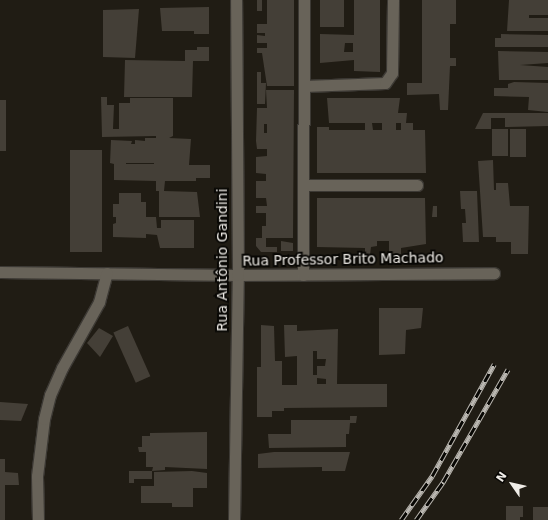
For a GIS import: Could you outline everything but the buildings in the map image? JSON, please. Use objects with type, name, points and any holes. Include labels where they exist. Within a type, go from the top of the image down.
[{"type":"street","name":"Rua Antônio Gandini","points":[[234,520],[238,275],[236,0]]},
{"type":"street","points":[[303,275],[304,0]]},
{"type":"street","points":[[304,86],[385,83],[392,73],[393,0]]},
{"type":"street","points":[[303,185],[417,185]]},
{"type":"street","name":"Rua Professor Brito Machado","points":[[0,272],[238,275],[494,273]]},
{"type":"street","points":[[38,520],[37,476],[44,419],[50,395],[62,368],[99,302],[107,273]]},
{"type":"railway","points":[[401,520],[432,476],[494,364]]},
{"type":"railway","points":[[416,520],[443,482],[508,369]]}]
